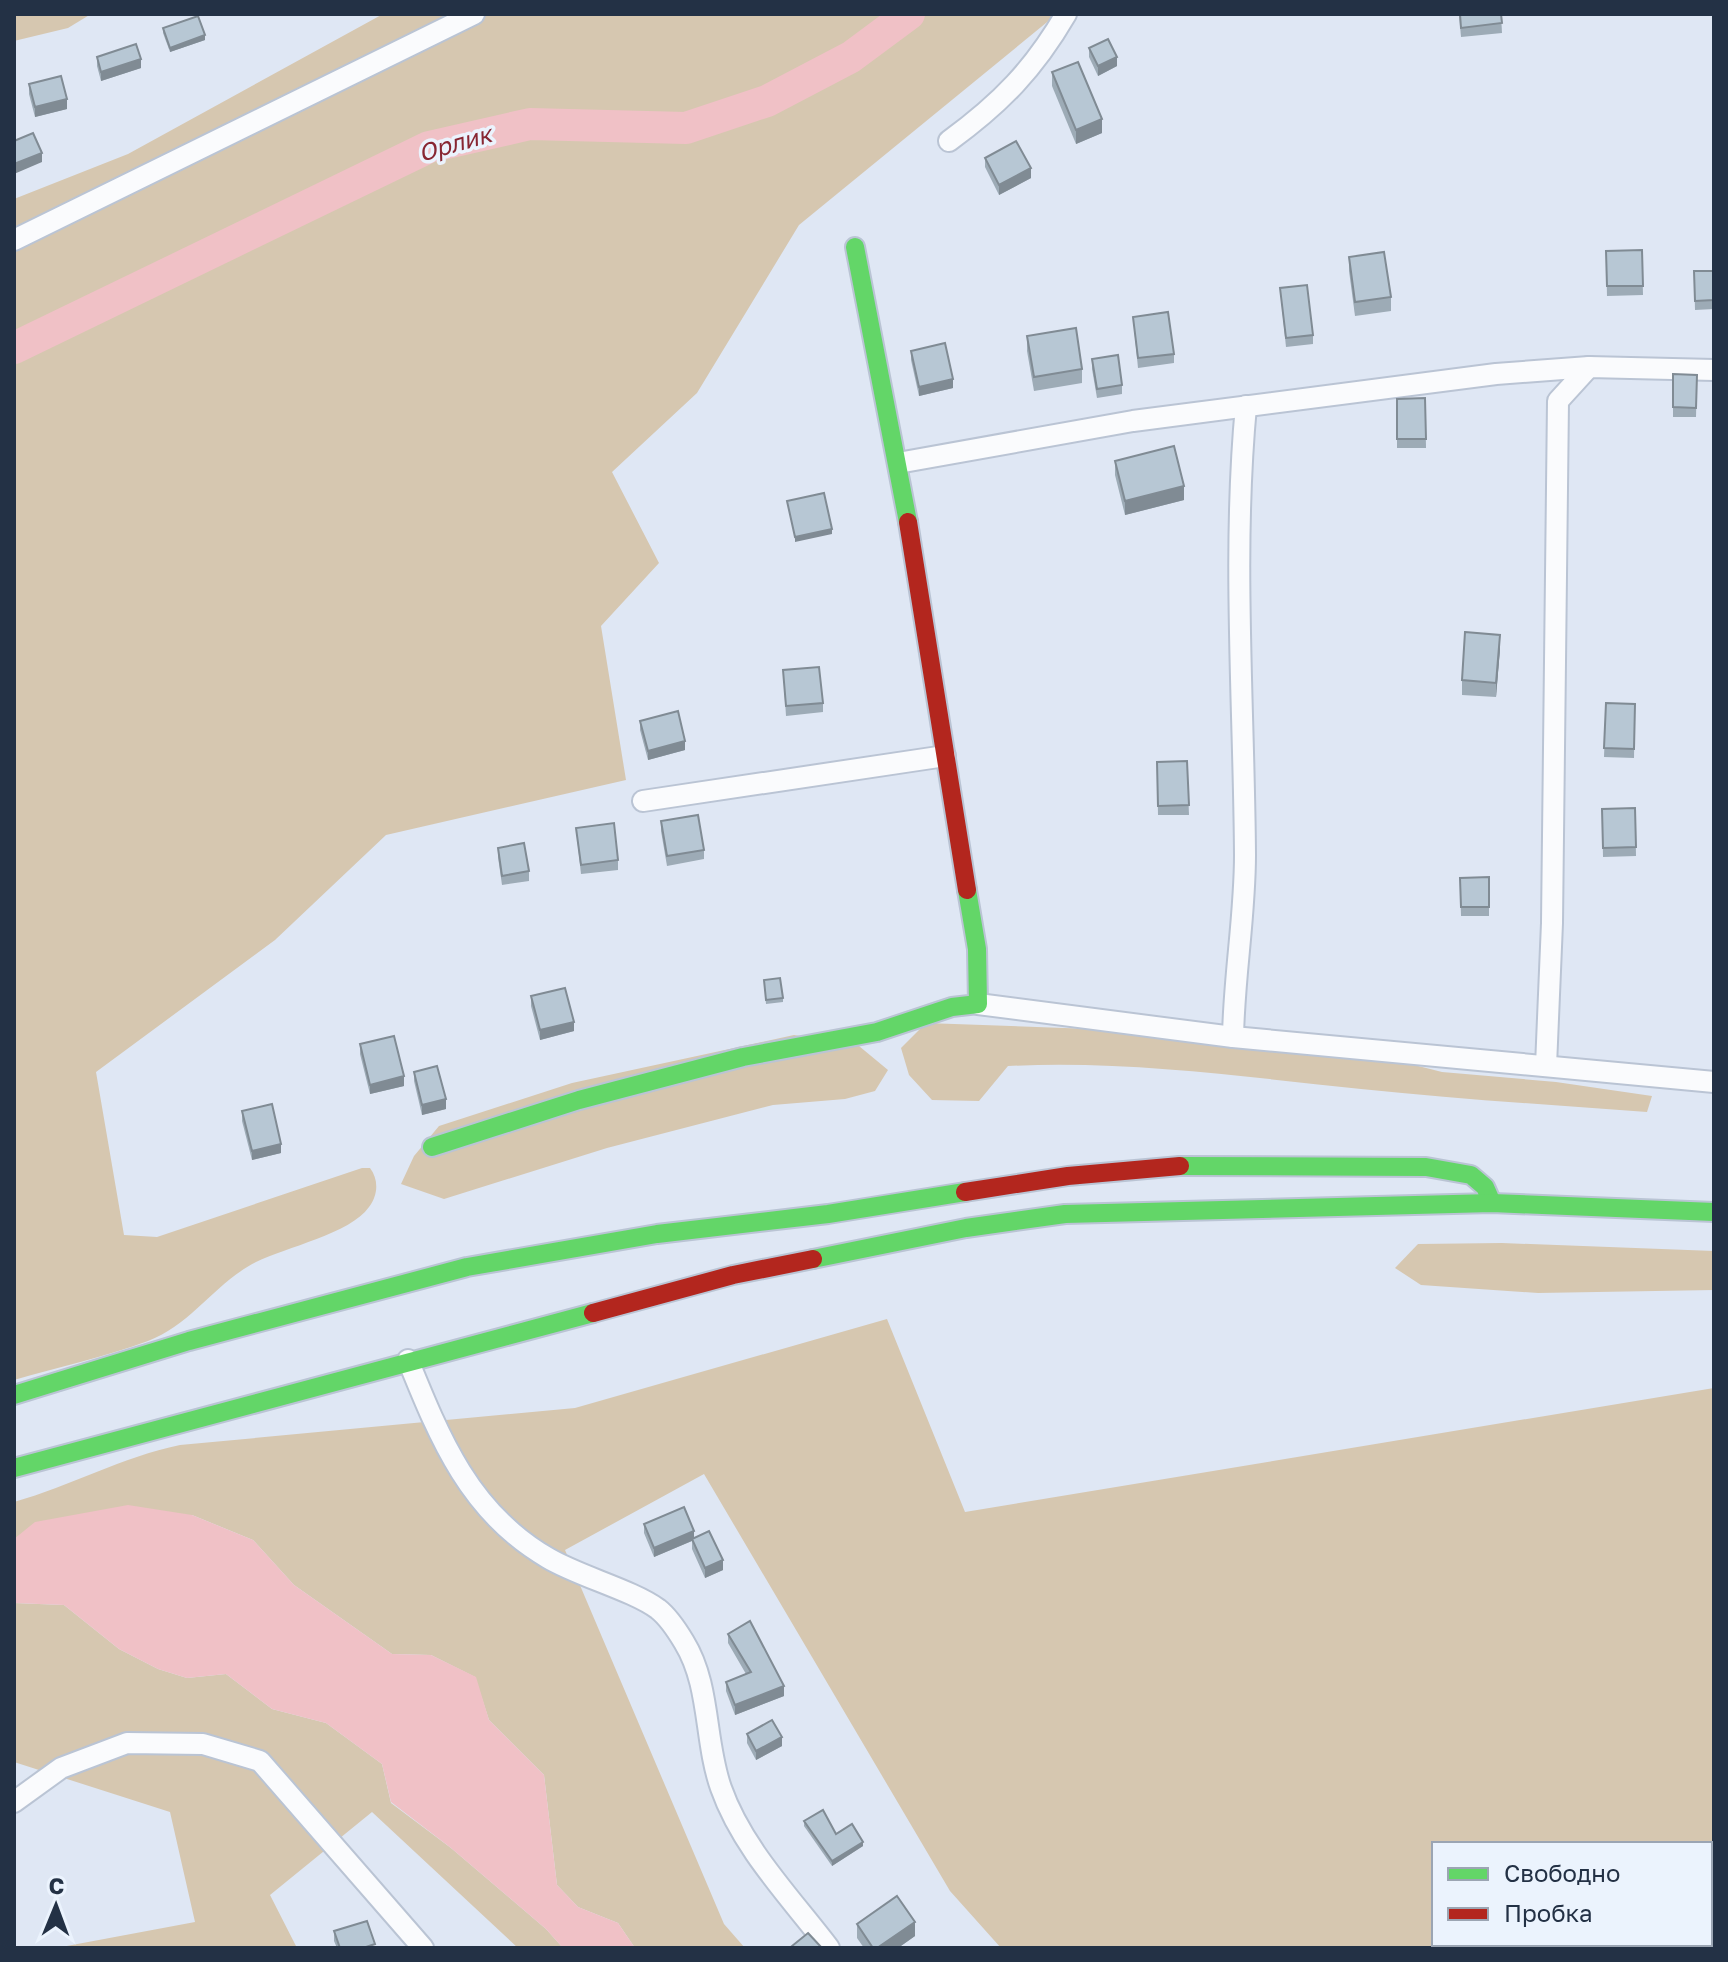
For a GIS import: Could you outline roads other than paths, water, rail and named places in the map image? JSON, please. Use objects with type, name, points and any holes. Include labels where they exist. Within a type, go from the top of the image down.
[{"type":"main road","points":[[432,1147],[579,1100],[743,1057],[877,1032],[952,1007],[978,1004],[977,949],[898,463],[855,247]]},
{"type":"main road","points":[[14,1395],[189,1341],[467,1267],[657,1234],[828,1214],[1068,1176],[1208,1164],[1426,1167],[1471,1175],[1485,1187],[1492,1203]]},
{"type":"main road","points":[[14,1468],[733,1275],[966,1228],[1065,1214],[1176,1209],[1492,1203],[1714,1212]]},
{"type":"street","points":[[14,240],[474,14]]},
{"type":"street","points":[[949,141],[983,117],[1039,61],[1066,14]]},
{"type":"street","points":[[898,463],[1133,421],[1496,374],[1589,367],[1714,370]]},
{"type":"street","points":[[1546,1066],[1552,923],[1558,401],[1589,367]]},
{"type":"street","points":[[1233,1037],[1234,976],[1245,860],[1242,582],[1246,406]]},
{"type":"street","points":[[643,801],[945,756]]},
{"type":"street","points":[[978,1004],[1233,1037],[1714,1082]]},
{"type":"street","points":[[408,1360],[442,1443],[493,1519],[547,1558],[658,1609],[685,1642],[704,1691],[707,1725],[721,1788],[747,1840],[829,1948]]},
{"type":"street","points":[[14,1802],[61,1768],[127,1743],[203,1744],[260,1761],[423,1948]]},
{"type":"waterway","name":"Орлик","points":[[14,348],[429,147],[530,124],[686,128],[767,101],[851,57],[909,14]]}]
